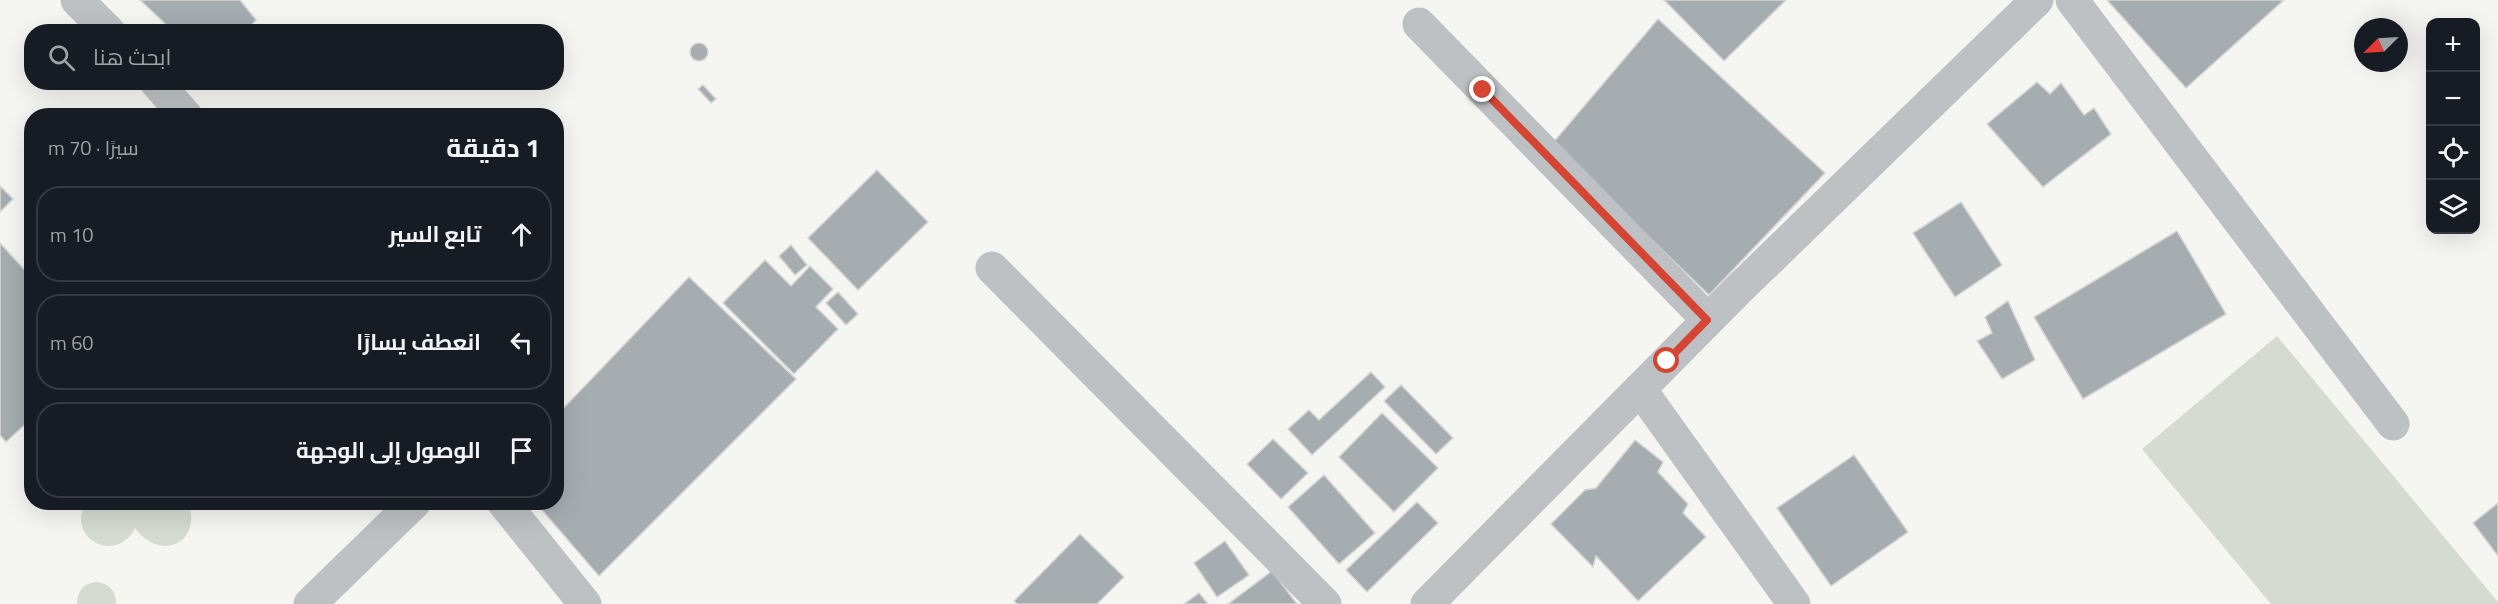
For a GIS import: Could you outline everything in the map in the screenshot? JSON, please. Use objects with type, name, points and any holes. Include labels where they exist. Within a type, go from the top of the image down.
[{"type":"street","points":[[77,0],[101,24]]},
{"type":"street","points":[[1427,604],[1707,320],[2037,0]]},
{"type":"street","points":[[2072,0],[2393,424]]},
{"type":"street","points":[[1419,24],[1707,320]]},
{"type":"street","points":[[163,90],[179,108]]},
{"type":"street","points":[[992,268],[1325,604]]},
{"type":"street","points":[[1640,389],[1794,604]]},
{"type":"street","points":[[310,604],[407,510]]},
{"type":"street","points":[[509,510],[585,604]]},
{"type":"shaded area","points":[[2277,336],[2498,604],[2271,604],[2142,449]]},
{"type":"shaded area","points":[[83,510],[190,510],[191,516],[190,528],[185,537],[177,543],[168,546],[157,545],[146,539],[135,528],[127,539],[116,545],[106,546],[87,536],[82,527]]},
{"type":"shaded area","points":[[96,582],[111,588],[116,604],[77,604],[78,595],[82,589],[87,584]]},
{"type":"building","points":[[140,0],[240,0],[256,20],[252,24],[166,24]]},
{"type":"building","points":[[1664,0],[1786,0],[1724,61]]},
{"type":"building","points":[[2107,0],[2284,0],[2186,88]]},
{"type":"building","points":[[1658,19],[1825,173],[1709,295],[1552,144]]},
{"type":"building","points":[[699,43],[705,46],[708,52],[705,58],[699,61],[693,58],[690,52],[693,46]]},
{"type":"building","points":[[2037,82],[2050,94],[2061,83],[2084,115],[2094,108],[2111,134],[2043,187],[1987,124]]},
{"type":"building","points":[[703,85],[716,99],[711,103],[698,89]]},
{"type":"building","points":[[877,170],[928,222],[858,290],[808,238]]},
{"type":"building","points":[[0,186],[13,199],[0,212]]},
{"type":"building","points":[[1961,202],[2002,265],[1955,297],[1913,233]]},
{"type":"building","points":[[2177,231],[2226,314],[2083,399],[2034,317]]},
{"type":"building","points":[[0,243],[24,269],[24,425],[6,442],[0,435]]},
{"type":"building","points":[[791,245],[807,265],[795,275],[779,256]]},
{"type":"building","points":[[765,260],[791,286],[810,266],[833,289],[816,307],[838,329],[794,374],[723,303]]},
{"type":"building","points":[[689,277],[796,379],[599,576],[542,510],[564,510],[564,408]]},
{"type":"building","points":[[838,292],[858,314],[846,325],[826,303]]},
{"type":"building","points":[[2008,301],[2035,360],[2002,379],[1977,341],[1992,333],[1985,317]]},
{"type":"building","points":[[1371,372],[1385,387],[1312,455],[1288,429],[1309,410],[1319,420]]},
{"type":"building","points":[[1401,385],[1453,438],[1436,454],[1384,401]]},
{"type":"building","points":[[1382,413],[1438,468],[1394,512],[1339,457]]},
{"type":"building","points":[[1273,439],[1308,473],[1281,499],[1247,464]]},
{"type":"building","points":[[1635,440],[1663,462],[1658,472],[1688,504],[1683,513],[1706,537],[1638,601],[1596,556],[1593,567],[1551,524],[1585,490],[1596,488]]},
{"type":"building","points":[[1854,455],[1908,532],[1831,586],[1777,508]]},
{"type":"building","points":[[1324,475],[1375,533],[1339,564],[1288,507]]},
{"type":"building","points":[[1417,502],[1438,523],[1367,592],[1346,570]]},
{"type":"building","points":[[2498,503],[2498,556],[2473,523]]},
{"type":"building","points":[[1080,534],[1124,577],[1097,604],[1017,604],[1014,601]]},
{"type":"building","points":[[1225,541],[1249,575],[1217,597],[1194,563]]},
{"type":"building","points":[[1272,571],[1297,604],[1228,604]]},
{"type":"building","points":[[1199,593],[1208,604],[1184,604]]},
{"type":"route","points":[[1483,90],[1707,320],[1667,361]]}]
